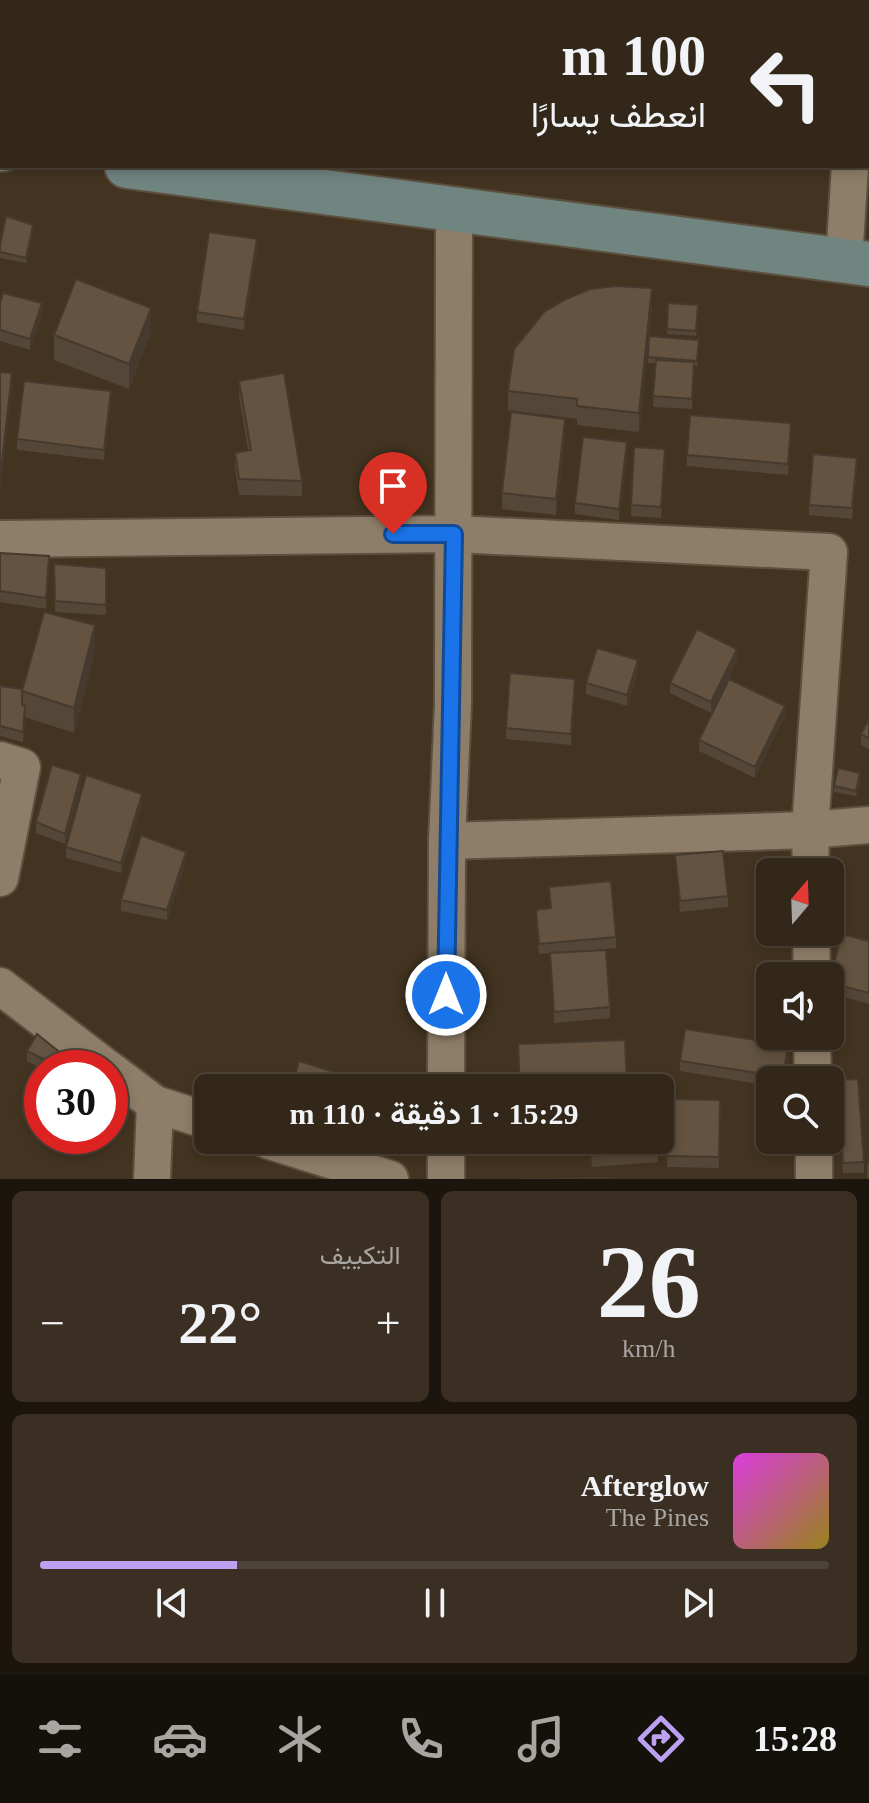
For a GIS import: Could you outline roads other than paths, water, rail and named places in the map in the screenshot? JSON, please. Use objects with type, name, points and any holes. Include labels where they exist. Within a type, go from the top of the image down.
[{"type":"street","points":[[142,168],[857,262],[850,168]]},
{"type":"street","points":[[446,1074],[447,841],[453,703],[454,210]]},
{"type":"street","points":[[0,539],[454,534],[829,552],[811,858]]},
{"type":"street","points":[[0,760],[22,767],[0,878]]},
{"type":"street","points":[[447,841],[810,830],[869,825]]},
{"type":"street","points":[[0,986],[84,1050]]},
{"type":"street","points":[[128,1083],[155,1104],[194,1117]]},
{"type":"street","points":[[152,1179],[155,1104]]},
{"type":"street","points":[[311,1154],[390,1179]]},
{"type":"street","points":[[446,1154],[446,1179]]},
{"type":"street","points":[[814,1154],[814,1179]]}]
